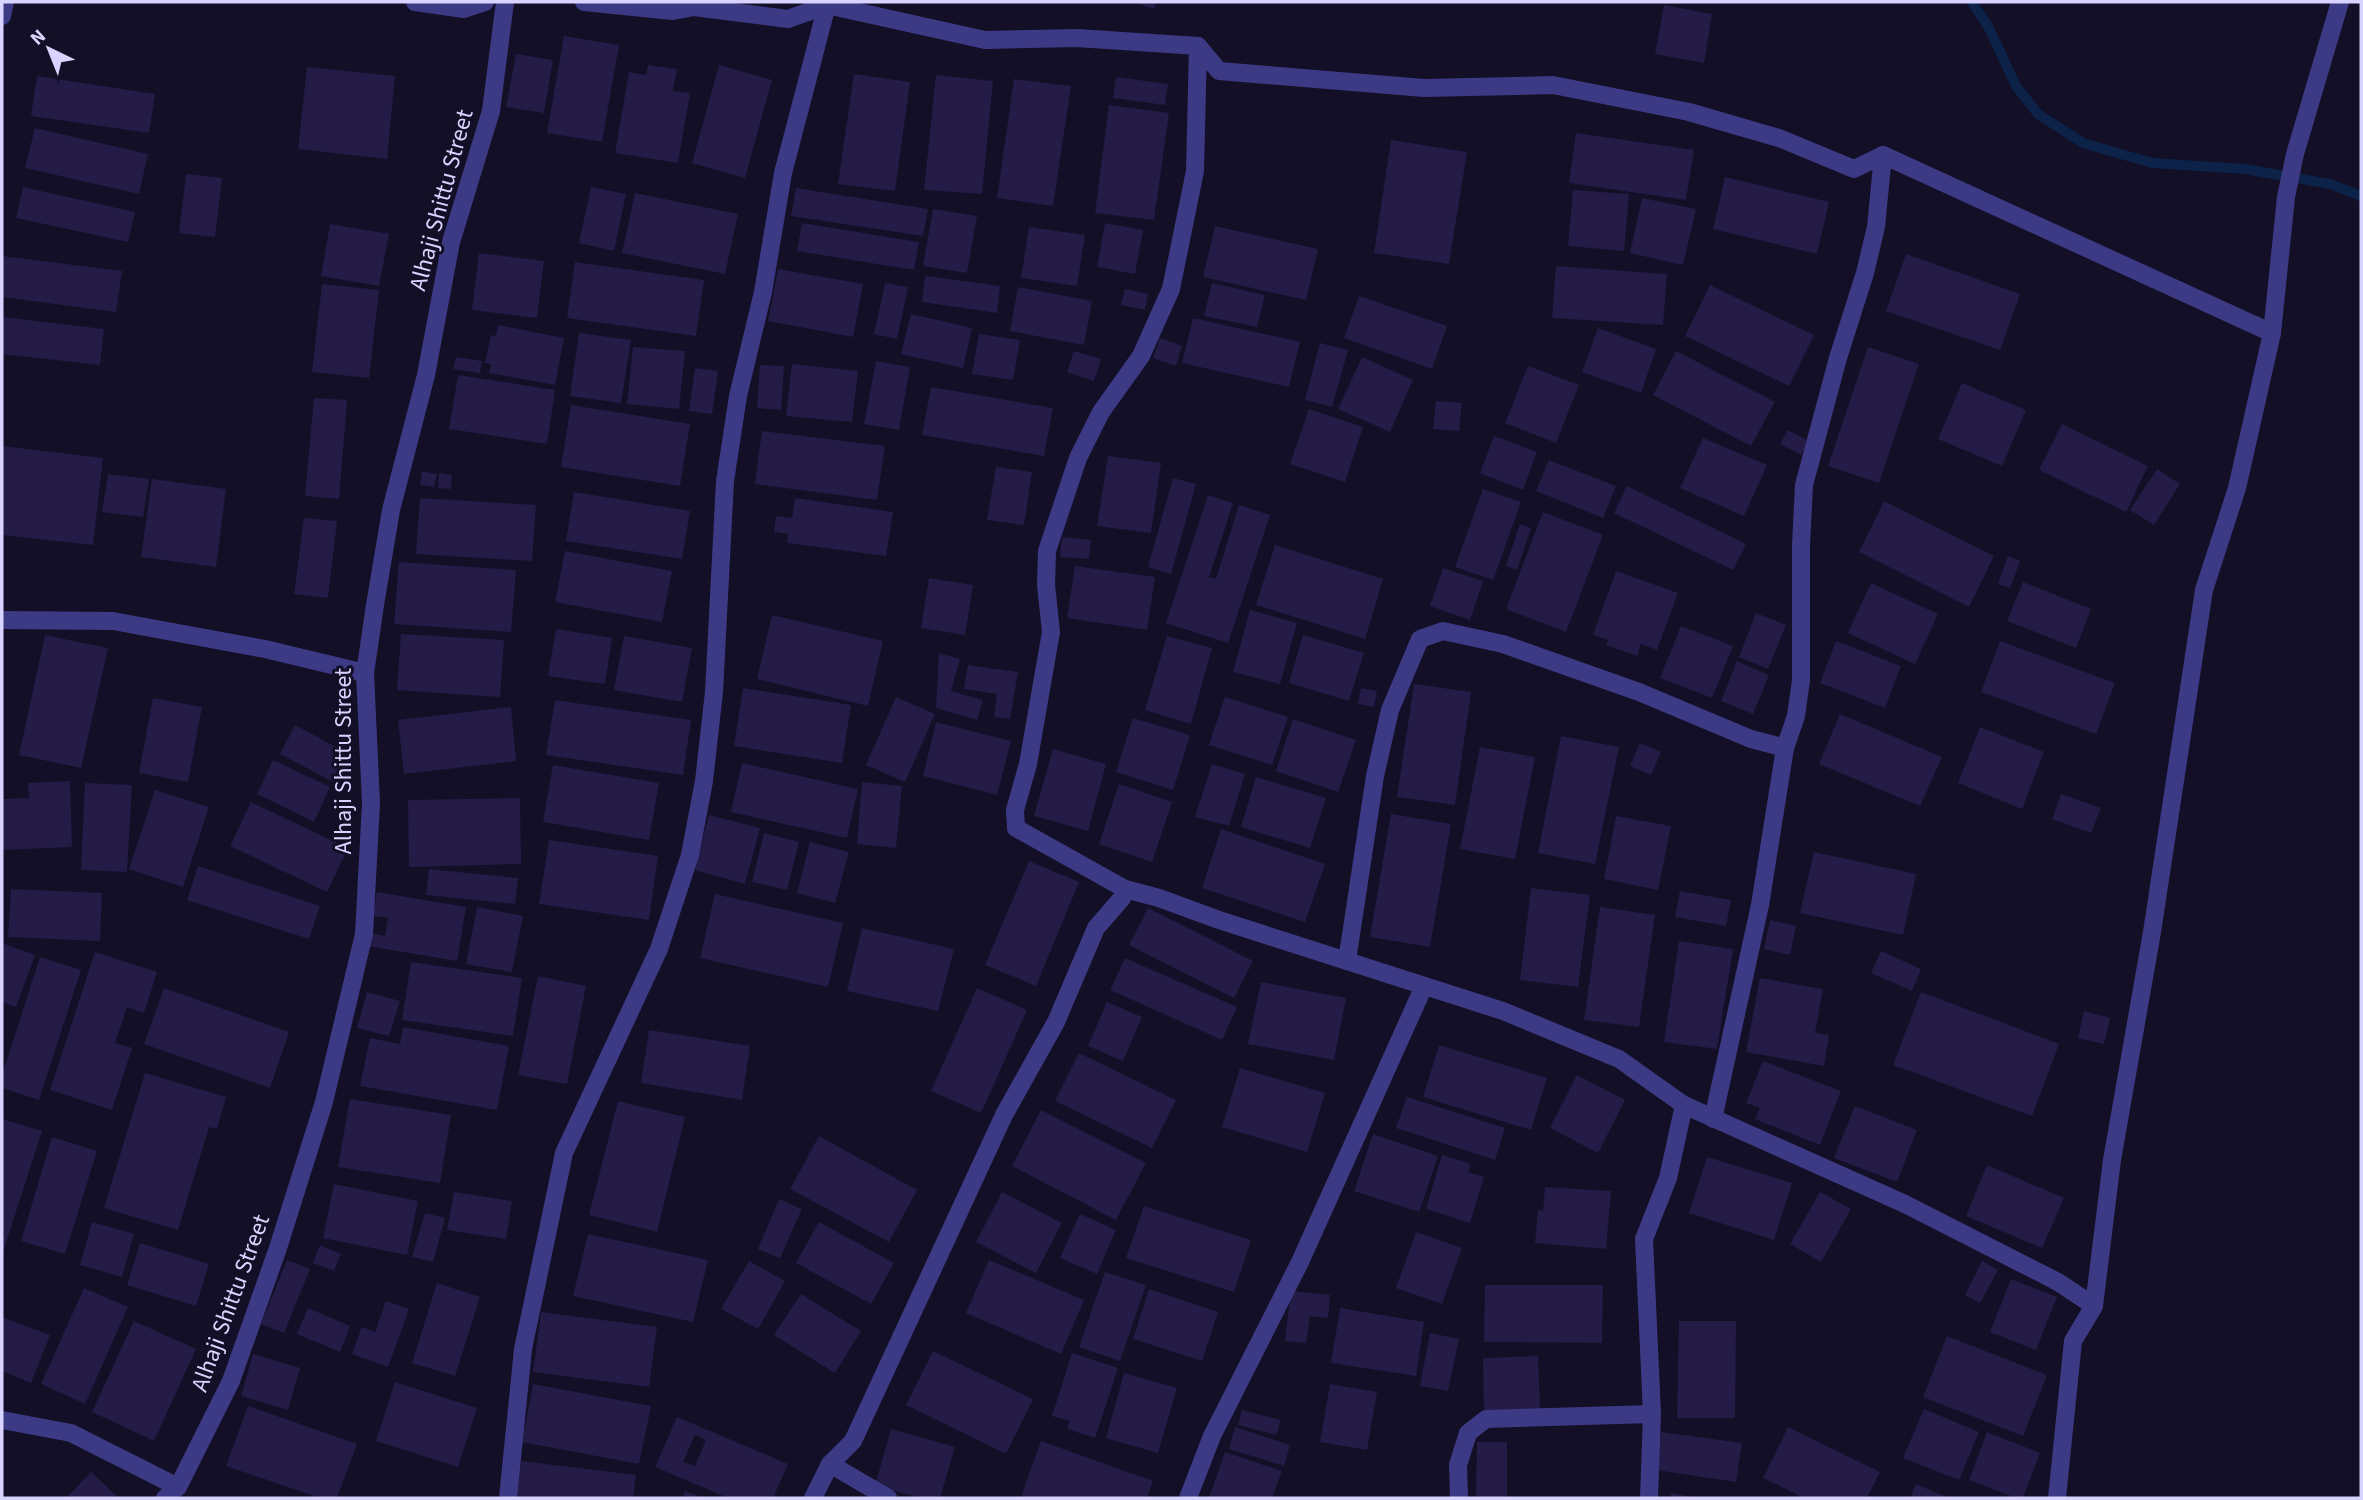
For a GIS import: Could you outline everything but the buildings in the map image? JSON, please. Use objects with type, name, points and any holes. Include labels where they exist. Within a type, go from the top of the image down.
[{"type":"street","points":[[2,16],[5,2]]},
{"type":"street","points":[[415,2],[464,9],[485,2]]},
{"type":"street","name":"Alhaji Shittu Street","points":[[172,1493],[231,1381],[278,1248],[324,1102],[364,934],[371,803],[365,673],[391,510],[426,375],[451,242],[491,111],[505,2]]},
{"type":"street","points":[[584,2],[694,7],[788,19],[827,5],[985,40],[1077,38],[1198,46],[1219,71],[1423,88],[1553,85],[1689,112],[1779,138],[1854,169],[1883,155]]},
{"type":"street","points":[[2057,1498],[2073,1341],[2094,1306],[2112,1160],[2152,932],[2204,590],[2237,488],[2273,333],[2286,197],[2295,154],[2340,2]]},
{"type":"street","points":[[508,1498],[523,1349],[564,1153],[659,949],[690,855],[704,781],[714,692],[725,481],[738,396],[763,292],[783,173],[827,5]]},
{"type":"street","points":[[1198,46],[1195,171],[1171,289],[1140,356],[1101,412],[1078,458],[1047,551],[1045,585],[1051,632],[1028,764],[1015,810],[1016,828],[1125,889],[1503,1011],[1619,1059],[1684,1105],[1905,1204],[2058,1282],[2094,1306]]},
{"type":"street","points":[[1883,155],[2273,333]]},
{"type":"street","points":[[1713,1119],[1760,905],[1785,748],[1796,716],[1801,680],[1804,485],[1834,371],[1877,227],[1883,155]]},
{"type":"street","points":[[2,620],[113,621],[265,649],[365,673]]},
{"type":"street","points":[[1347,961],[1375,776],[1390,710],[1420,639],[1443,631],[1503,644],[1639,692],[1751,739],[1785,748]]},
{"type":"street","points":[[813,1498],[830,1464],[853,1441],[1004,1115],[1056,1022],[1096,928],[1122,898],[1125,889]]},
{"type":"street","points":[[1188,1498],[1212,1436],[1300,1262],[1424,986]]},
{"type":"street","points":[[1649,1498],[1651,1414],[1644,1240],[1668,1178],[1684,1105]]},
{"type":"street","points":[[1460,1498],[1458,1465],[1468,1433],[1486,1419],[1651,1414]]},
{"type":"street","points":[[2,1420],[71,1433],[172,1493]]},
{"type":"street","points":[[830,1464],[888,1498]]},
{"type":"waterway","points":[[1972,2],[1989,28],[2016,86],[2038,114],[2083,143],[2152,163],[2245,169],[2330,184],[2361,196]]}]
